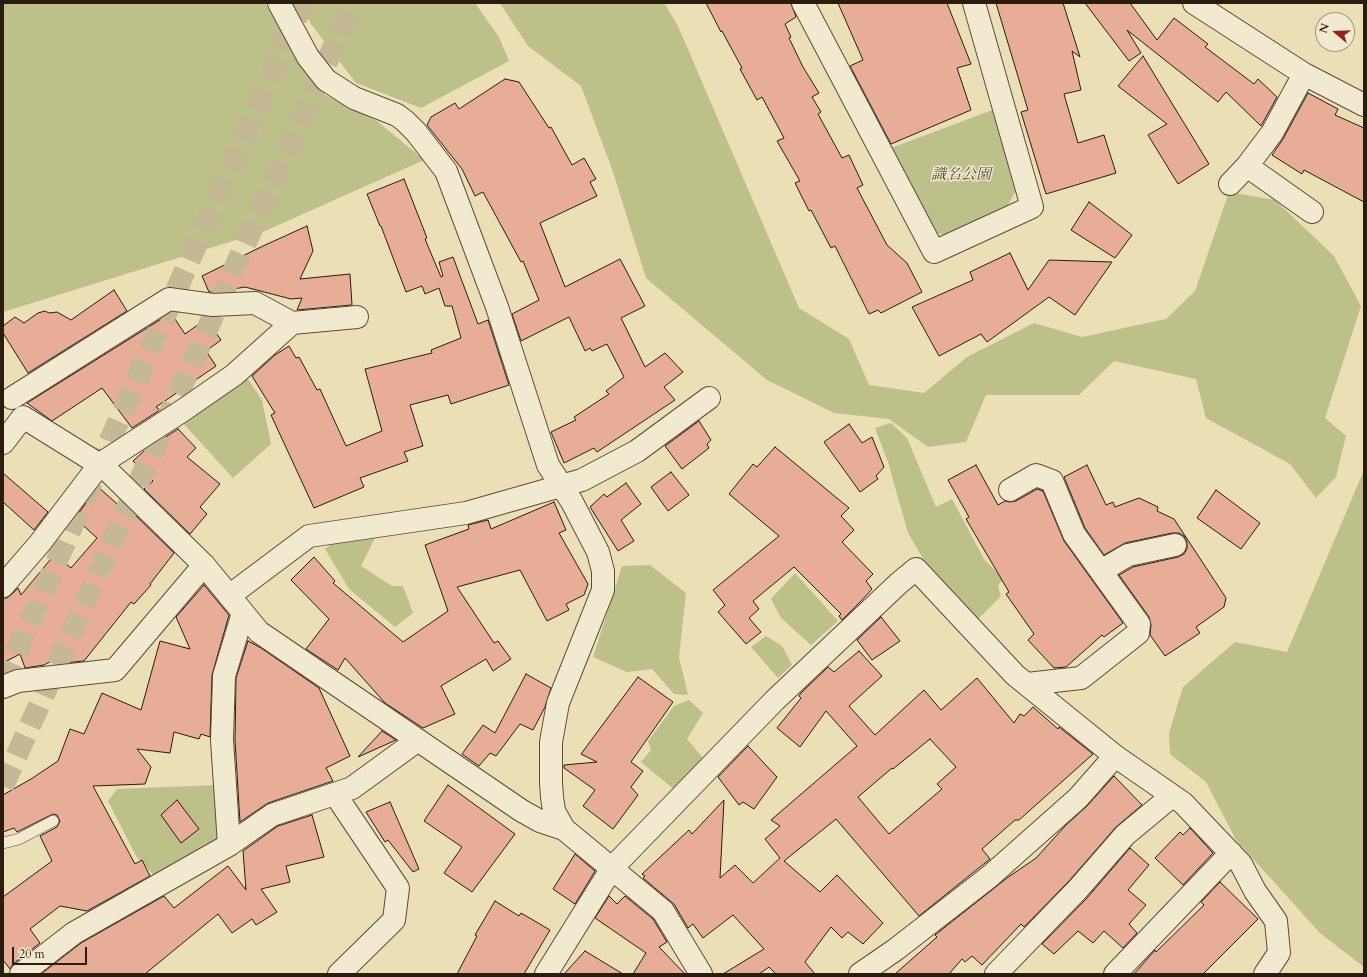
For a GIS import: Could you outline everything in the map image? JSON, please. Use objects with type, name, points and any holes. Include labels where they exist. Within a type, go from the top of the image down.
[{"type":"street","points":[[279,3],[308,56],[326,80],[354,98],[397,115],[416,132],[446,171],[497,307],[548,465],[572,502],[598,552],[603,571],[603,590],[558,703],[551,742],[551,783],[554,811],[564,829]]},
{"type":"street","points":[[803,3],[934,252],[1032,207],[974,3]]},
{"type":"street","points":[[1194,3],[1304,74],[1364,105]]},
{"type":"street","points":[[1230,184],[1247,166],[1272,133],[1304,74]]},
{"type":"street","points":[[1247,166],[1312,212]]},
{"type":"street","points":[[357,317],[292,323],[255,303],[214,305],[169,299],[7,391],[23,417],[105,468],[204,566],[259,632],[527,814],[540,821],[564,829],[612,868],[663,911],[701,974]]},
{"type":"street","points":[[3,586],[40,543],[100,464],[182,411],[234,375],[292,323]]},
{"type":"street","points":[[229,596],[309,536],[466,513],[535,493],[562,487],[582,480],[637,451],[709,398]]},
{"type":"street","points":[[3,443],[23,417]]},
{"type":"street","points":[[1010,490],[1036,475],[1052,481],[1074,534],[1139,624],[1138,632],[1081,678],[1027,684]]},
{"type":"street","points":[[1101,571],[1128,555],[1175,545]]},
{"type":"street","points":[[3,687],[18,681],[115,670],[204,566]]},
{"type":"street","points":[[546,974],[612,868],[775,700],[899,583],[916,569],[1015,675],[1115,756],[1183,803],[1241,864],[1255,891],[1276,921],[1279,953],[1265,974]]},
{"type":"street","points":[[229,845],[222,740],[224,676],[243,613]]},
{"type":"street","points":[[21,974],[74,933],[229,845],[272,816],[352,788],[418,740]]},
{"type":"street","points":[[873,971],[895,950],[989,877],[1078,798],[1115,756]]},
{"type":"street","points":[[335,794],[398,888],[394,920],[339,974]]},
{"type":"street","points":[[996,974],[1078,889],[1125,835],[1172,796]]},
{"type":"street","points":[[1115,974],[1231,854]]},
{"type":"lane","points":[[3,843],[18,839],[52,821]]},
{"type":"green space","points":[[3,3],[265,3],[301,65],[321,93],[377,121],[424,160],[265,231],[3,312]]},
{"type":"green space","points":[[299,3],[475,3],[499,37],[509,61],[421,108],[356,83],[311,24]]},
{"type":"green space","points":[[500,3],[664,3],[678,26],[799,308],[849,339],[869,385],[924,393],[967,357],[1034,323],[1082,337],[1166,319],[1195,291],[1229,192],[1275,200],[1334,256],[1361,306],[1325,418],[1346,436],[1336,477],[1316,498],[1290,464],[1206,418],[1196,379],[1114,361],[1079,395],[986,395],[966,442],[928,447],[889,419],[834,413],[767,380],[646,278],[612,169],[581,86],[528,46]]},
{"type":"green space","name":"識名公園","points":[[995,109],[1018,186],[1005,211],[954,237],[930,232],[891,148]]},
{"type":"green space","points":[[246,376],[262,400],[271,444],[233,478],[182,422]]},
{"type":"green space","points":[[891,423],[907,438],[936,507],[952,499],[984,559],[1003,579],[998,586],[1001,596],[976,621],[937,582],[908,533],[888,462],[875,428]]},
{"type":"green space","points":[[1364,470],[1364,967],[1320,933],[1236,840],[1206,782],[1170,754],[1169,733],[1183,687],[1235,642],[1287,652]]},
{"type":"green space","points":[[375,538],[361,566],[392,586],[403,586],[413,613],[395,627],[349,589],[325,549],[336,540]]},
{"type":"green space","points":[[650,565],[686,593],[679,657],[688,695],[674,694],[652,669],[627,672],[593,657],[622,566]]},
{"type":"green space","points":[[795,573],[838,621],[811,645],[781,618],[771,599]]},
{"type":"green space","points":[[766,636],[782,646],[792,665],[778,678],[751,647]]},
{"type":"green space","points":[[689,700],[703,713],[687,739],[704,759],[676,791],[641,762],[651,750],[648,741],[674,706]]},
{"type":"green space","points":[[217,785],[222,839],[159,881],[136,856],[108,801],[117,789]]},
{"type":"building","points":[[706,3],[791,3],[796,17],[785,24],[791,37],[789,38],[803,67],[819,93],[812,97],[821,112],[818,114],[842,158],[849,155],[863,185],[857,188],[887,245],[907,263],[922,292],[881,313],[878,310],[869,314],[835,246],[831,248],[811,210],[809,211],[795,183],[800,181],[777,141],[784,138],[762,97],[757,100],[740,69],[742,68]]},
{"type":"building","points":[[838,3],[947,3],[971,64],[957,68],[971,110],[891,144],[850,66],[863,60]]},
{"type":"building","points":[[996,3],[1063,3],[1080,57],[1072,51],[1081,90],[1064,94],[1078,143],[1104,135],[1116,173],[1046,194],[1021,112],[1028,110]]},
{"type":"building","points":[[1085,3],[1130,3],[1157,40],[1174,18],[1208,44],[1205,47],[1254,84],[1258,79],[1277,97],[1261,126],[1226,92],[1218,102],[1127,30],[1141,53],[1129,61]]},
{"type":"building","points":[[1143,56],[1209,164],[1178,184],[1148,135],[1167,124],[1118,86]]},
{"type":"building","points":[[505,79],[519,82],[549,128],[551,127],[572,165],[584,158],[596,179],[590,182],[597,196],[540,223],[565,287],[620,259],[645,306],[621,318],[645,367],[665,353],[683,372],[664,387],[675,400],[597,452],[594,448],[564,463],[551,432],[576,420],[574,417],[609,394],[606,391],[624,377],[607,344],[592,351],[590,348],[585,351],[569,317],[521,341],[512,314],[539,300],[523,261],[521,262],[483,192],[475,196],[462,169],[427,125],[431,117],[455,103],[459,109]]},
{"type":"building","points":[[1308,93],[1338,109],[1335,115],[1364,128],[1364,202],[1304,170],[1302,174],[1272,155],[1283,139]]},
{"type":"building","points":[[404,179],[427,238],[425,239],[441,277],[443,276],[439,262],[453,257],[478,324],[488,320],[509,385],[451,404],[448,395],[410,405],[423,446],[404,452],[408,461],[360,478],[364,487],[314,508],[271,415],[275,413],[252,376],[275,355],[289,346],[296,358],[299,357],[317,390],[320,389],[346,446],[382,431],[365,369],[432,353],[431,350],[461,338],[452,306],[445,306],[439,288],[425,294],[422,286],[406,292],[367,194]]},
{"type":"building","points":[[1089,202],[1132,235],[1115,258],[1071,230]]},
{"type":"building","points":[[307,226],[313,251],[300,279],[350,274],[352,305],[297,310],[302,298],[291,299],[245,287],[223,292],[209,292],[202,276]]},
{"type":"building","points":[[1010,253],[1028,290],[1049,260],[1112,262],[1075,315],[1049,297],[987,342],[981,334],[939,356],[912,307],[973,280],[970,272]]},
{"type":"building","points":[[114,290],[127,311],[28,373],[3,333],[3,326],[15,317],[24,323],[38,313],[45,311],[49,313],[57,312],[71,320]]},
{"type":"building","points":[[171,313],[185,334],[206,319],[221,340],[206,351],[216,366],[156,407],[160,410],[132,428],[102,388],[52,421],[27,403]]},
{"type":"building","points":[[699,421],[711,440],[707,444],[709,448],[682,469],[665,446]]},
{"type":"building","points":[[849,424],[862,443],[872,437],[884,467],[876,476],[878,479],[860,492],[824,442]]},
{"type":"building","points":[[178,429],[196,448],[187,457],[220,484],[200,507],[207,514],[190,534],[144,489],[153,481],[133,461],[144,451]]},
{"type":"building","points":[[775,447],[849,508],[841,516],[854,530],[842,542],[873,574],[866,581],[872,589],[842,620],[839,616],[841,614],[794,567],[753,601],[759,609],[749,618],[761,632],[746,644],[718,612],[725,605],[713,590],[779,536],[729,494],[753,464],[757,467]]},
{"type":"building","points":[[976,465],[998,505],[1005,501],[1016,501],[1037,489],[1043,491],[1064,541],[1123,623],[1104,637],[1102,635],[1066,667],[1054,668],[1028,640],[1034,634],[1006,594],[1009,592],[966,519],[969,517],[948,480]]},
{"type":"building","points":[[1087,465],[1106,505],[1113,502],[1115,507],[1139,498],[1158,507],[1157,511],[1174,519],[1226,598],[1224,607],[1196,627],[1200,633],[1165,656],[1150,635],[1151,625],[1149,617],[1119,575],[1133,567],[1178,557],[1184,554],[1187,549],[1187,542],[1184,536],[1179,533],[1172,533],[1125,543],[1104,555],[1085,528],[1064,477]]},
{"type":"building","points":[[671,472],[689,495],[668,511],[651,487]]},
{"type":"building","points":[[3,473],[48,512],[34,530],[3,502]]},
{"type":"building","points":[[626,483],[641,504],[621,520],[634,541],[618,551],[590,507],[604,494],[607,497]]},
{"type":"building","points":[[98,487],[123,509],[127,507],[174,553],[150,584],[151,585],[134,604],[131,602],[84,661],[64,663],[57,658],[44,665],[25,668],[20,654],[3,663],[3,598],[7,598],[18,588],[21,595],[55,554],[71,568],[97,538],[75,518]]},
{"type":"building","points":[[1216,490],[1260,523],[1241,549],[1197,518]]},
{"type":"building","points":[[554,502],[566,530],[559,533],[588,584],[584,595],[566,604],[569,610],[547,621],[520,570],[457,587],[494,643],[498,641],[511,659],[493,671],[486,659],[441,686],[455,714],[423,728],[385,703],[345,658],[338,670],[306,649],[329,619],[291,580],[314,557],[335,581],[333,583],[403,642],[448,611],[425,545],[469,529],[468,525],[488,520],[491,529]]},
{"type":"building","points":[[204,585],[229,615],[212,675],[210,737],[201,734],[199,739],[174,732],[170,753],[137,749],[151,767],[145,784],[93,786],[135,864],[142,860],[150,876],[87,911],[60,906],[30,929],[40,943],[13,964],[10,969],[3,960],[3,897],[52,861],[40,836],[57,827],[60,821],[57,815],[53,814],[17,832],[14,828],[3,832],[3,795],[58,761],[70,729],[84,734],[102,693],[141,710],[160,641],[190,649],[176,617]]},
{"type":"building","points":[[881,617],[900,641],[872,660],[857,640]]},
{"type":"building","points":[[248,641],[261,648],[319,688],[350,756],[326,768],[333,781],[268,803],[240,822],[235,740],[236,678]]},
{"type":"building","points":[[859,651],[882,676],[849,706],[875,735],[924,690],[941,710],[977,678],[1014,723],[1020,714],[1024,716],[1033,707],[1058,729],[1059,727],[1093,754],[1019,820],[1015,820],[982,849],[990,859],[919,916],[836,819],[784,861],[820,892],[837,875],[883,923],[863,944],[848,932],[842,938],[831,927],[805,962],[815,974],[776,974],[769,967],[759,974],[723,974],[764,949],[733,915],[703,938],[693,924],[688,928],[674,904],[643,878],[645,876],[642,874],[689,830],[692,834],[724,800],[720,878],[735,865],[753,883],[780,858],[765,839],[780,826],[771,820],[857,746],[826,711],[800,747],[777,728],[801,698],[799,696],[801,693],[828,667],[834,672]],"holes":[[[930,739],[956,767],[937,784],[942,789],[889,834],[858,797],[892,768],[893,769]]]},
{"type":"building","points":[[526,674],[551,688],[545,707],[533,730],[520,724],[496,756],[490,753],[479,766],[462,754],[483,725],[495,733]]},
{"type":"building","points":[[638,677],[673,702],[631,762],[643,771],[631,787],[638,795],[613,829],[583,806],[595,790],[564,768],[564,765],[597,762],[581,754]]},
{"type":"building","points":[[382,731],[396,740],[358,757]]},
{"type":"building","points":[[748,746],[777,777],[754,809],[743,802],[739,805],[718,777]]},
{"type":"building","points":[[1114,776],[1142,805],[1116,827],[1069,881],[1024,927],[1021,924],[982,965],[972,956],[965,962],[962,959],[949,974],[895,974],[937,937],[935,935],[1007,878],[1036,858]]},
{"type":"building","points":[[448,785],[515,834],[472,892],[444,873],[462,847],[424,821]]},
{"type":"building","points":[[177,800],[199,829],[181,843],[161,815]]},
{"type":"building","points":[[390,802],[419,869],[413,872],[388,840],[385,842],[366,812]]},
{"type":"building","points":[[312,815],[324,857],[286,866],[290,882],[261,889],[277,912],[256,925],[252,919],[232,933],[218,914],[145,974],[41,974],[81,943],[164,896],[174,908],[228,866],[246,890],[243,851],[278,826]]},
{"type":"building","points":[[1190,828],[1213,853],[1183,885],[1155,858],[1180,832],[1183,835]]},
{"type":"building","points":[[1130,848],[1149,865],[1128,890],[1146,905],[1129,924],[1137,933],[1123,948],[1104,931],[1093,943],[1078,931],[1054,954],[1042,944],[1087,898]]},
{"type":"building","points":[[575,854],[595,871],[575,904],[553,889]]},
{"type":"building","points":[[1220,882],[1258,919],[1203,974],[1134,974],[1155,950],[1156,952],[1204,905],[1201,902]]},
{"type":"building","points":[[609,896],[617,904],[625,896],[653,919],[667,942],[659,947],[685,974],[633,974],[646,953],[595,918]]},
{"type":"building","points":[[495,901],[519,916],[521,913],[550,930],[524,974],[457,974],[477,936],[475,935]]},
{"type":"building","points":[[585,951],[623,974],[564,974]]},
{"type":"tunnel","points":[[3,683],[303,3]]},
{"type":"tunnel","points":[[3,786],[353,3]]}]
